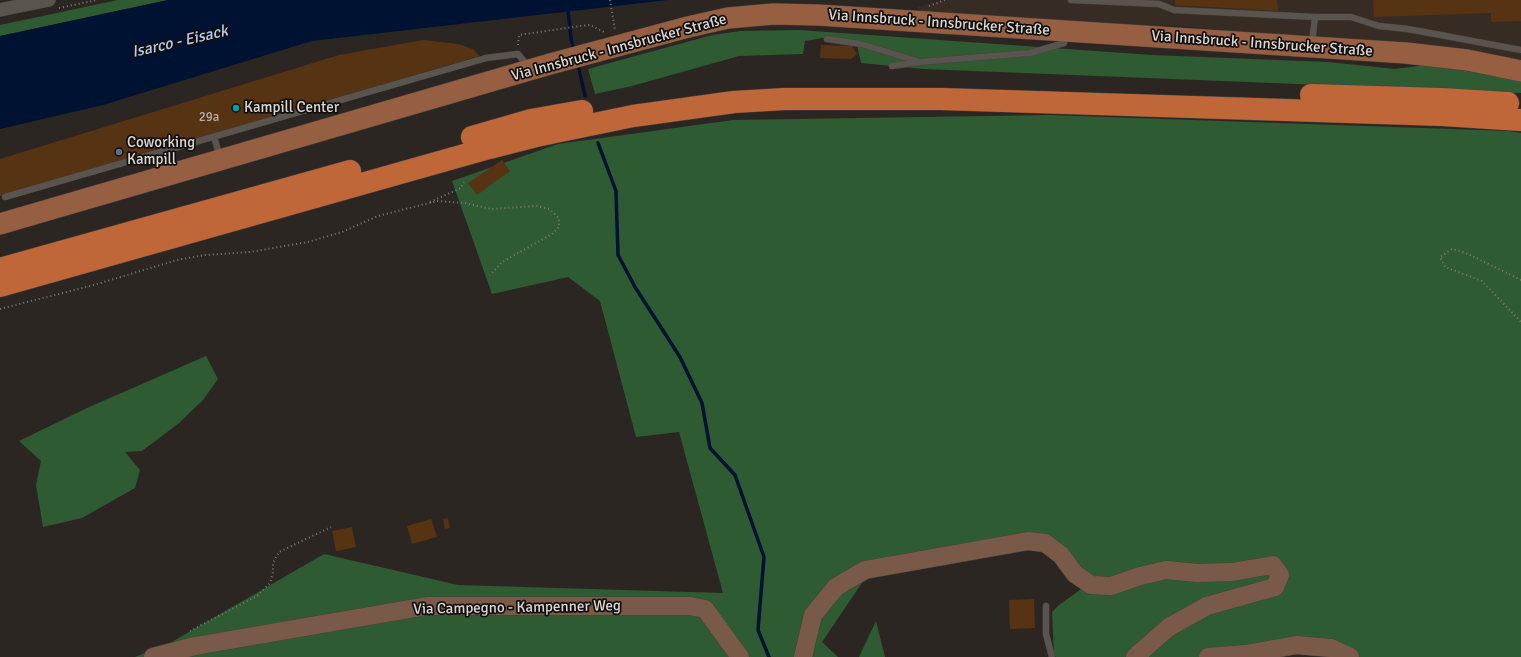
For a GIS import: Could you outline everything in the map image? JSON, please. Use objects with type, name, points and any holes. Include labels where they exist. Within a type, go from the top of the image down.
[{"type":"highway","points":[[0,269],[531,120],[653,99],[781,85],[942,85],[1433,98],[1521,105]]},
{"type":"highway","points":[[0,286],[496,146],[634,116],[734,102],[785,99],[941,99],[1436,115],[1521,120]]},
{"type":"main road","name":"Via Innsbruck - Innsbrucker Straße","points":[[0,224],[531,70],[694,25],[728,18],[773,14],[818,14],[1066,32],[1406,53],[1467,60],[1521,71]]},
{"type":"street","points":[[0,10],[49,0]]},
{"type":"street","points":[[803,657],[813,615],[836,587],[865,570],[1028,541],[1045,543],[1061,555],[1075,574],[1091,585],[1111,586],[1140,576],[1166,570],[1197,573],[1232,572],[1272,565],[1280,576],[1275,587],[1207,606],[1169,627],[1135,657]]},
{"type":"street","name":"Via Campegno - Kampenner Weg","points":[[153,657],[195,646],[427,606],[690,606],[705,609],[740,657]]},
{"type":"street","points":[[1208,657],[1246,654],[1296,645],[1331,648],[1350,657]]},
{"type":"lane","points":[[1070,0],[1159,4],[1174,10],[1315,17],[1351,17],[1379,26],[1408,29],[1521,50]]},
{"type":"lane","points":[[1312,48],[1315,17]]},
{"type":"lane","points":[[892,66],[919,62],[1030,52],[1064,43],[1066,32]]},
{"type":"lane","points":[[827,39],[861,44],[919,62]]},
{"type":"lane","points":[[5,198],[486,58],[518,54],[531,70]]},
{"type":"lane","points":[[214,137],[221,160]]},
{"type":"lane","points":[[1046,606],[1046,634],[1052,657]]},
{"type":"path","points":[[610,0],[615,32]]},
{"type":"path","points":[[518,54],[519,35],[580,26]]},
{"type":"path","points":[[427,204],[461,188],[464,182]]},
{"type":"path","points":[[0,308],[94,285],[177,260],[204,255],[258,250],[308,242],[342,232],[372,218],[427,204],[447,201],[491,209],[537,206],[548,209],[556,214],[559,219],[559,227],[552,234],[502,262],[490,275]]},
{"type":"path","points":[[1521,280],[1452,249],[1440,257],[1445,267],[1482,281],[1521,322]]},
{"type":"path","points":[[188,632],[257,596],[270,583],[273,572],[273,563],[279,552],[331,527]]},
{"type":"shaded area","points":[[942,0],[1521,0],[1521,65],[1234,34],[1213,29],[1172,25],[1114,27],[917,13],[918,7]]},
{"type":"green space","points":[[118,0],[168,0],[0,36],[0,25]]},
{"type":"green space","points":[[799,30],[1152,55],[1328,62],[1395,69],[1427,65],[1521,79],[1521,93],[924,69],[861,63],[856,40],[823,38],[805,41],[803,54],[739,56],[632,86],[595,94],[588,69],[712,35],[741,31]]},
{"type":"green space","points":[[1049,115],[1509,131],[1521,133],[1521,657],[1331,657],[1322,651],[1273,657],[1056,657],[1054,655],[1052,612],[1059,605],[1084,587],[1053,556],[1033,547],[868,574],[822,642],[838,657],[135,657],[170,643],[324,554],[458,585],[723,593],[679,432],[636,437],[600,301],[568,277],[492,294],[452,181],[558,144],[733,120]]},
{"type":"green space","points":[[206,356],[218,379],[203,400],[179,423],[142,451],[125,452],[140,470],[135,488],[82,518],[43,527],[36,485],[41,461],[19,441],[87,408]]},
{"type":"green space","points":[[876,621],[885,657],[859,657]]},
{"type":"water","name":"Isarco - Eisack","points":[[168,0],[668,0],[312,41],[103,105],[0,129],[0,36]]},
{"type":"building","points":[[1175,0],[1277,0],[1278,11],[1175,5]]},
{"type":"building","points":[[1373,0],[1521,0],[1521,21],[1491,22],[1491,13],[1374,17]]},
{"type":"building","name":"Kampill Center","points":[[423,40],[458,44],[473,49],[480,56],[0,196],[0,159],[339,55]]},
{"type":"building","points":[[821,45],[852,46],[857,54],[851,59],[820,58]]},
{"type":"building","points":[[502,160],[510,171],[477,195],[468,183]]},
{"type":"building","points":[[448,518],[450,528],[445,529],[443,519]]},
{"type":"building","points":[[431,519],[437,537],[412,544],[407,526]]},
{"type":"building","points":[[352,527],[356,547],[336,551],[332,531]]},
{"type":"building","points":[[1034,599],[1035,628],[1010,629],[1009,600]]},
{"type":"waterway","points":[[567,0],[571,39],[574,50]]},
{"type":"waterway","points":[[578,64],[585,96]]},
{"type":"waterway","points":[[598,143],[616,191],[618,255],[635,287],[680,357],[702,403],[710,448],[735,475],[764,557],[758,630],[769,657]]},
{"type":"place","name":"Kampill Center","points":[[236,108]]},
{"type":"place","name":"Coworking Kampill","points":[[119,152]]}]
